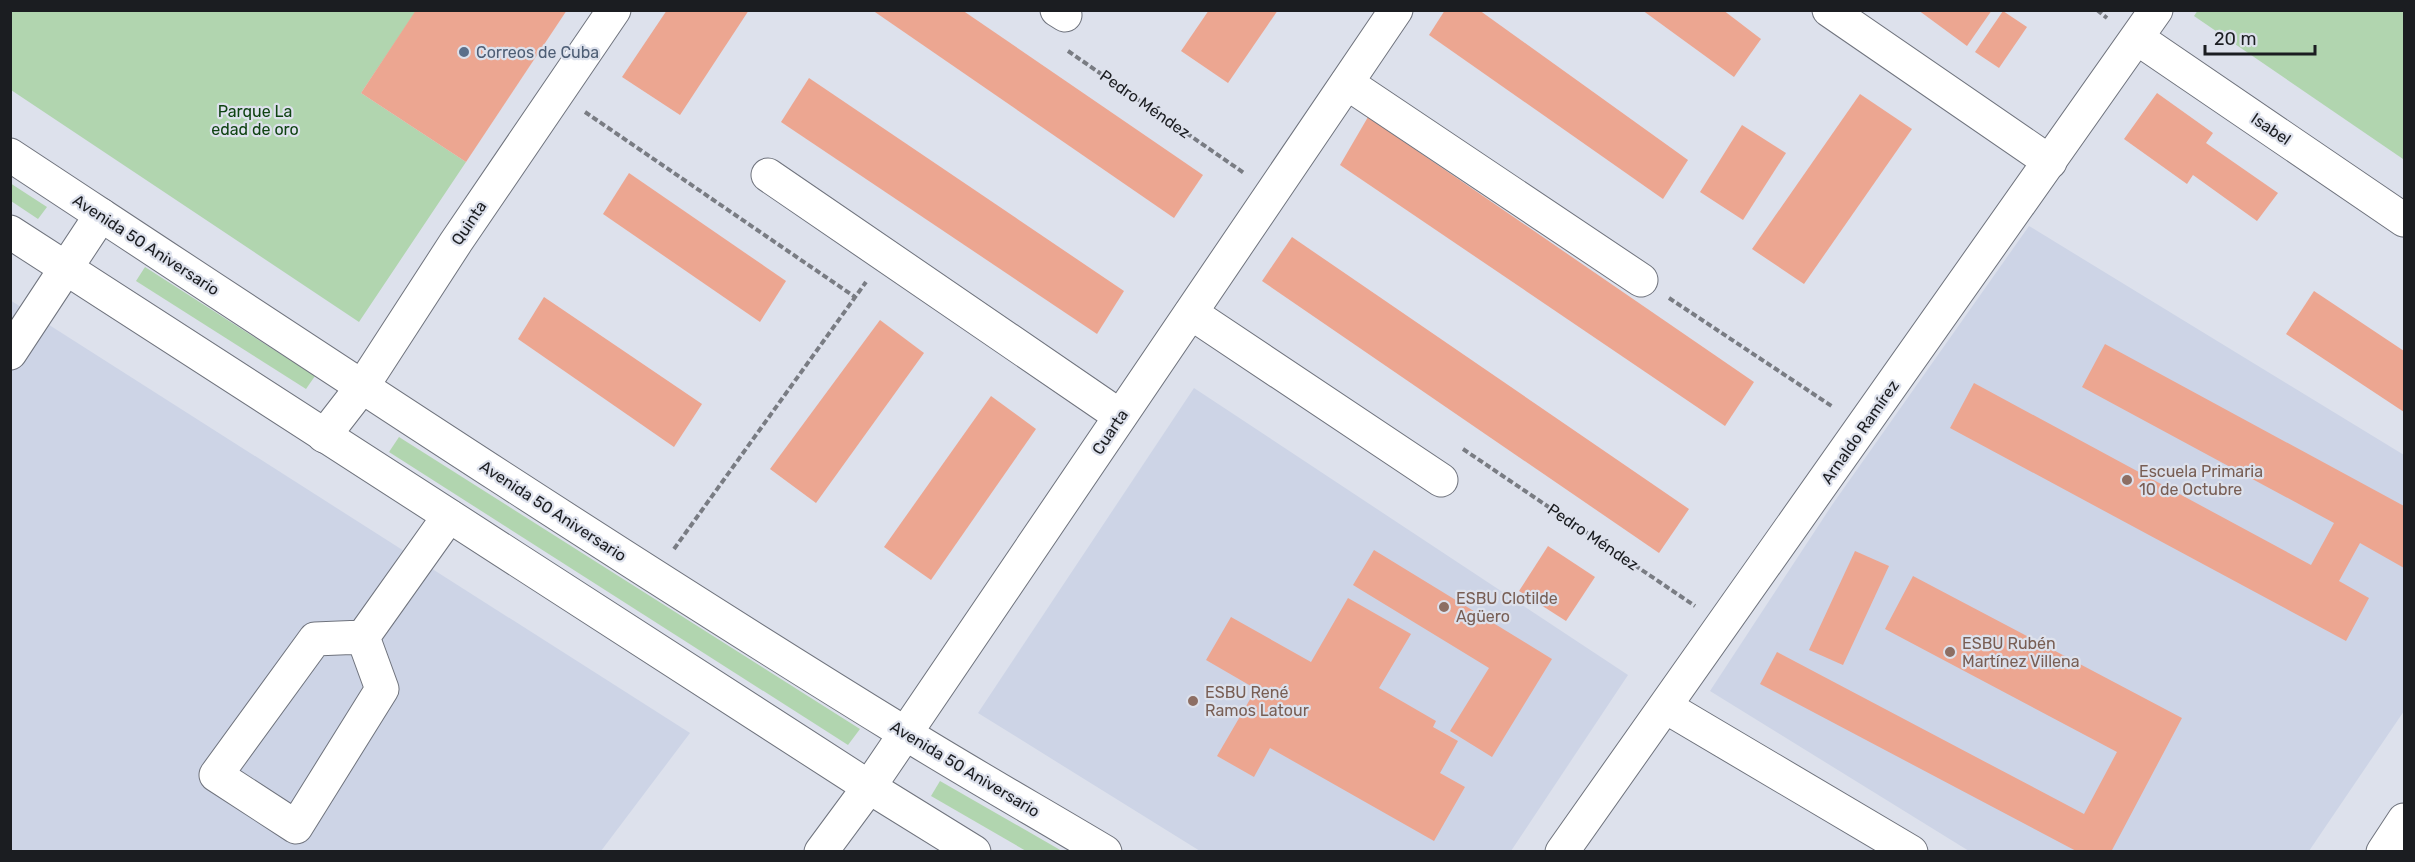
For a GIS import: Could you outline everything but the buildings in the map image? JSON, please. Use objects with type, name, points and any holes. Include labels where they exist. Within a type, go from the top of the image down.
[{"type":"street","name":"Quinta","points":[[324,436],[362,387],[456,242],[614,10]]},
{"type":"street","name":"Cuarta","points":[[821,852],[905,734],[1396,10]]},
{"type":"street","points":[[1829,10],[2050,162]]},
{"type":"street","name":"Arnaldo Ramírez","points":[[1562,852],[1724,626],[2156,10]]},
{"type":"street","name":"Isabel","points":[[2137,38],[2404,220]]},
{"type":"street","points":[[1347,82],[1641,280]]},
{"type":"street","name":"Avenida 50 Aniversario","points":[[10,155],[362,387],[655,576],[905,734],[1105,852]]},
{"type":"street","points":[[768,175],[1120,416]]},
{"type":"street","points":[[10,353],[101,215]]},
{"type":"street","points":[[10,232],[868,787],[974,852]]},
{"type":"street","points":[[1191,313],[1441,480]]},
{"type":"street","points":[[363,637],[449,516]]},
{"type":"street","points":[[363,637],[382,689],[296,827],[216,775],[315,639],[363,637]]},
{"type":"street","points":[[1666,707],[1911,852]]},
{"type":"street","points":[[2383,852],[2404,820]]},
{"type":"path","name":"Pedro Méndez","points":[[1061,13],[1047,36],[1272,192]]},
{"type":"path","points":[[557,93],[855,297]]},
{"type":"path","points":[[655,576],[885,255]]},
{"type":"path","points":[[1641,280],[1864,427]]},
{"type":"path","name":"Pedro Méndez","points":[[1462,448],[1724,626]]},
{"type":"shaded area","points":[[2029,226],[2404,455],[2404,711],[2309,851],[1969,851],[1710,691],[1832,505]]},
{"type":"shaded area","points":[[10,300],[690,733],[601,851],[11,851]]},
{"type":"shaded area","points":[[1194,388],[1628,675],[1511,851],[1200,851],[978,713]]},
{"type":"green space","points":[[2198,10],[2404,11],[2403,159],[2194,16]]},
{"type":"green space","name":"Parque La edad de oro","points":[[10,11],[416,11],[361,93],[466,162],[359,322],[11,90]]},
{"type":"green space","points":[[10,183],[47,207],[38,219],[11,201]]},
{"type":"green space","points":[[145,267],[315,376],[306,389],[136,281]]},
{"type":"green space","points":[[399,437],[860,729],[848,745],[389,452]]},
{"type":"green space","points":[[940,781],[1062,851],[1026,851],[931,796]]},
{"type":"place","name":"Correos de Cuba","points":[[464,52]]},
{"type":"place","name":"Escuela Primaria 10 de Octubre","points":[[2127,480]]},
{"type":"place","name":"ESBU Clotilde Agüero","points":[[1444,607]]},
{"type":"place","name":"ESBU Rubén Martínez Villena","points":[[1950,652]]},
{"type":"place","name":"ESBU René Ramos Latour","points":[[1193,701]]}]
